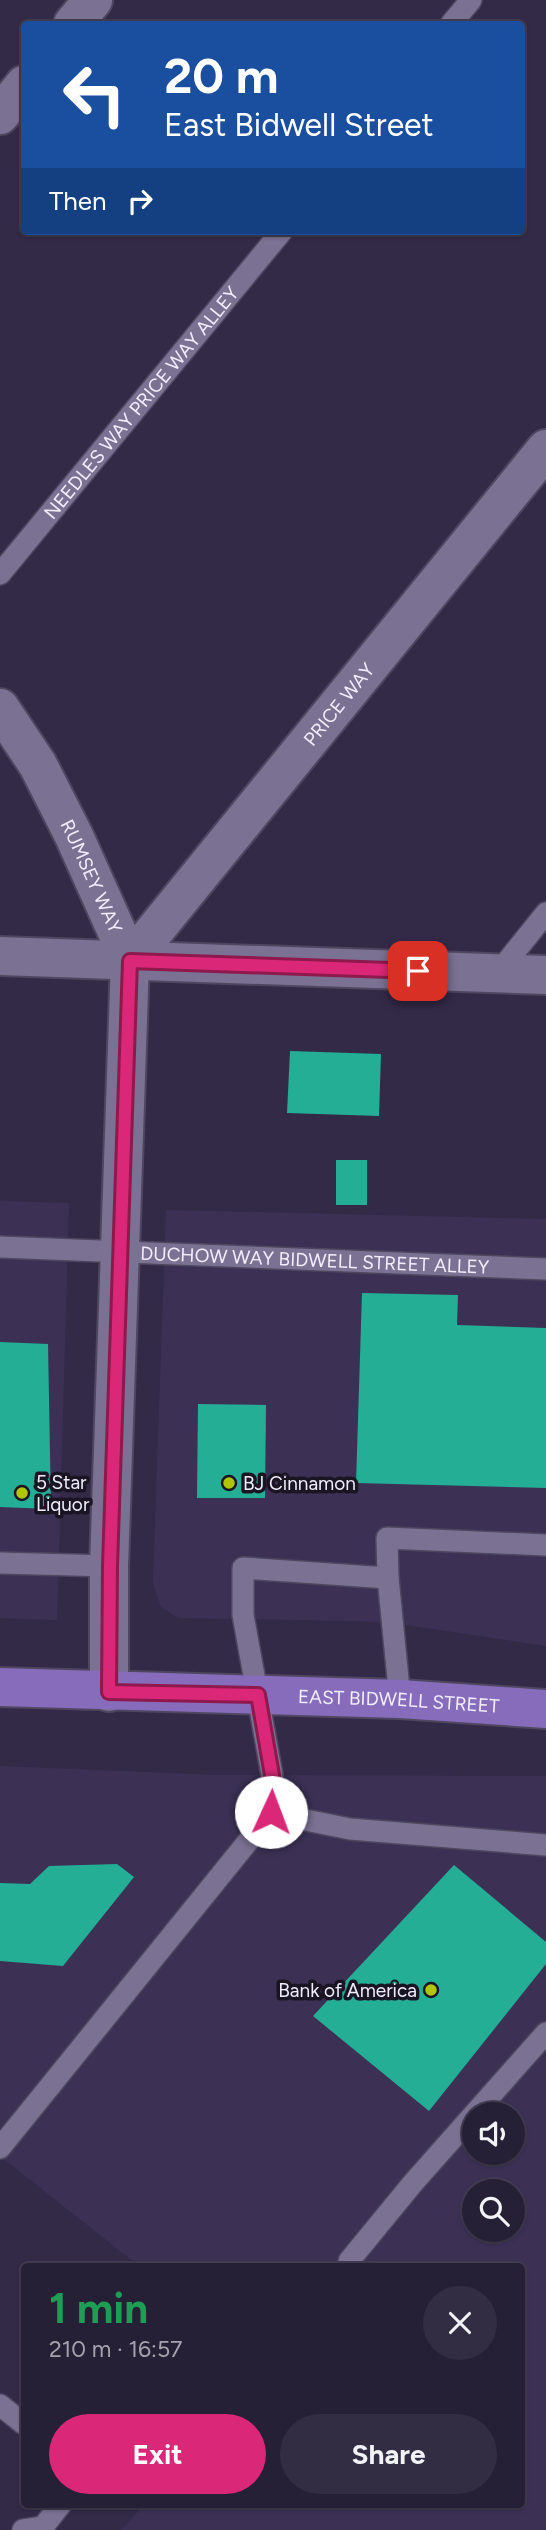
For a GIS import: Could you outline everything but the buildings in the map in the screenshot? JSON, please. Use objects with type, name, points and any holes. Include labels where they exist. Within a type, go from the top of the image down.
[{"type":"main road","name":"EAST BIDWELL STREET","points":[[0,1687],[400,1699],[546,1709]]},
{"type":"street","points":[[76,21],[93,0]]},
{"type":"street","points":[[0,116],[21,89]]},
{"type":"street","name":"PRICE WAY","points":[[130,961],[546,449]]},
{"type":"street","name":"RUMSEY WAY","points":[[0,708],[38,765],[130,961],[110,1566],[109,1692]]},
{"type":"street","points":[[0,956],[546,975]]},
{"type":"lane","points":[[454,21],[471,0]]},
{"type":"lane","name":"NEEDLES WAY PRICE WAY ALLEY","points":[[0,573],[279,235]]},
{"type":"lane","points":[[497,974],[546,913]]},
{"type":"lane","name":"DUCHOW WAY BIDWELL STREET ALLEY","points":[[0,1247],[546,1269]]},
{"type":"lane","points":[[400,1699],[388,1578],[387,1538],[546,1545]]},
{"type":"lane","points":[[0,1563],[110,1566]]},
{"type":"lane","points":[[0,2148],[271,1812],[272,1775],[243,1615],[243,1568],[388,1578]]},
{"type":"lane","points":[[271,1812],[350,1829],[546,1845]]},
{"type":"lane","points":[[349,2261],[413,2183],[546,2033]]},
{"type":"lane","points":[[0,2405],[21,2422]]},
{"type":"lane","points":[[23,2530],[43,2527],[58,2508]]},
{"type":"shaded area","points":[[0,1201],[69,1203],[57,1620],[0,1618]]},
{"type":"shaded area","points":[[166,1210],[546,1219],[546,1646],[399,1624],[178,1618],[161,1607],[153,1583]]},
{"type":"shaded area","points":[[0,1766],[216,1775],[546,1776],[546,2530],[121,2530],[141,2508],[525,2508],[525,2263],[135,2263],[0,2156]]},
{"type":"place","name":"BJ Cinnamon","points":[[229,1483]]},
{"type":"place","name":"5 Star Liquor","points":[[22,1493]]},
{"type":"place","name":"Bank of America","points":[[431,1990]]},
{"type":"route","points":[[271,1812],[272,1775],[258,1695],[109,1692],[110,1566],[130,961],[418,971]]}]
